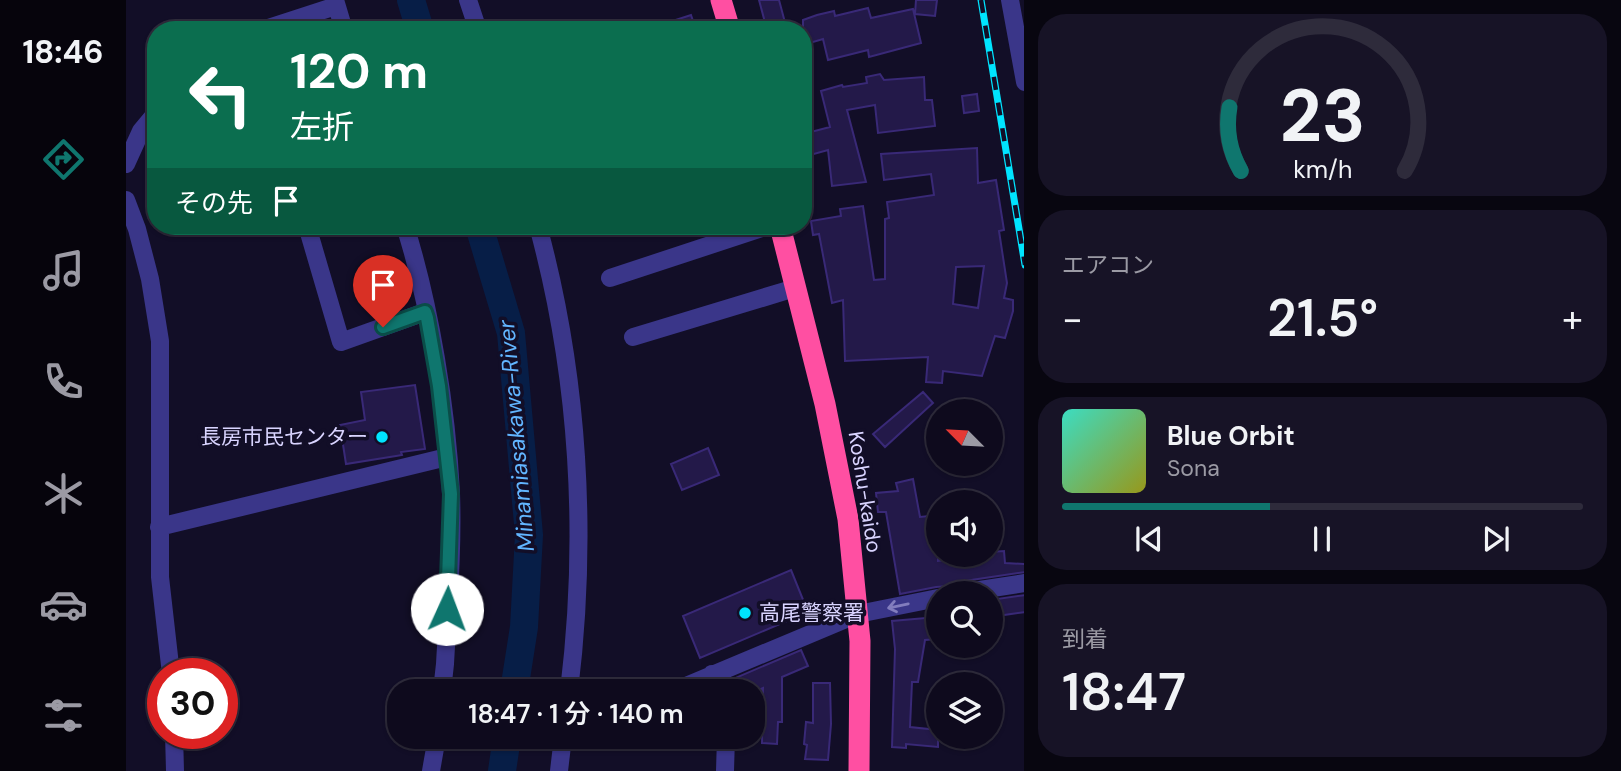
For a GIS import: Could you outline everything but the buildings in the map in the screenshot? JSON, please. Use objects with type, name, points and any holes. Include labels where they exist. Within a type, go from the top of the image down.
[{"type":"highway","points":[[722,0],[728,21]]},
{"type":"highway","name":"Koshu-kaido","points":[[782,235],[820,381],[843,489],[860,641],[859,771]]},
{"type":"street","points":[[468,0],[475,21]]},
{"type":"street","points":[[1010,0],[1024,82]]},
{"type":"street","points":[[286,21],[335,3],[341,21]]},
{"type":"street","points":[[126,164],[147,124]]},
{"type":"street","points":[[126,200],[150,279],[160,341],[160,577],[169,658]]},
{"type":"street","points":[[310,235],[341,342],[425,312]]},
{"type":"street","points":[[407,235],[439,386],[451,494],[443,679]]},
{"type":"street","points":[[540,235],[566,366],[578,479],[580,562],[570,679]]},
{"type":"street","points":[[610,278],[741,235]]},
{"type":"street","points":[[633,337],[796,288]]},
{"type":"street","points":[[159,527],[447,457]]},
{"type":"street","points":[[1003,586],[1024,583]]},
{"type":"street","points":[[722,679],[858,614],[926,600]]},
{"type":"street","points":[[175,749],[176,771]]},
{"type":"street","points":[[431,771],[435,749]]},
{"type":"street","points":[[559,771],[562,749]]},
{"type":"street","points":[[725,771],[726,749]]},
{"type":"waterway","name":"Minamiasakawa-River","points":[[411,0],[417,21]]},
{"type":"waterway","name":"Minamiasakawa-River","points":[[482,235],[511,333],[529,535],[524,627],[516,679]]},
{"type":"waterway","name":"Minamiasakawa-River","points":[[502,771],[505,749]]},
{"type":"railway","points":[[981,0],[1024,259]]},
{"type":"place","name":"長房市民センター","points":[[382,437]]},
{"type":"place","name":"高尾警察署","points":[[745,613]]},
{"type":"route","points":[[383,327],[425,312],[427,318],[439,386],[451,494],[447,609]]}]
